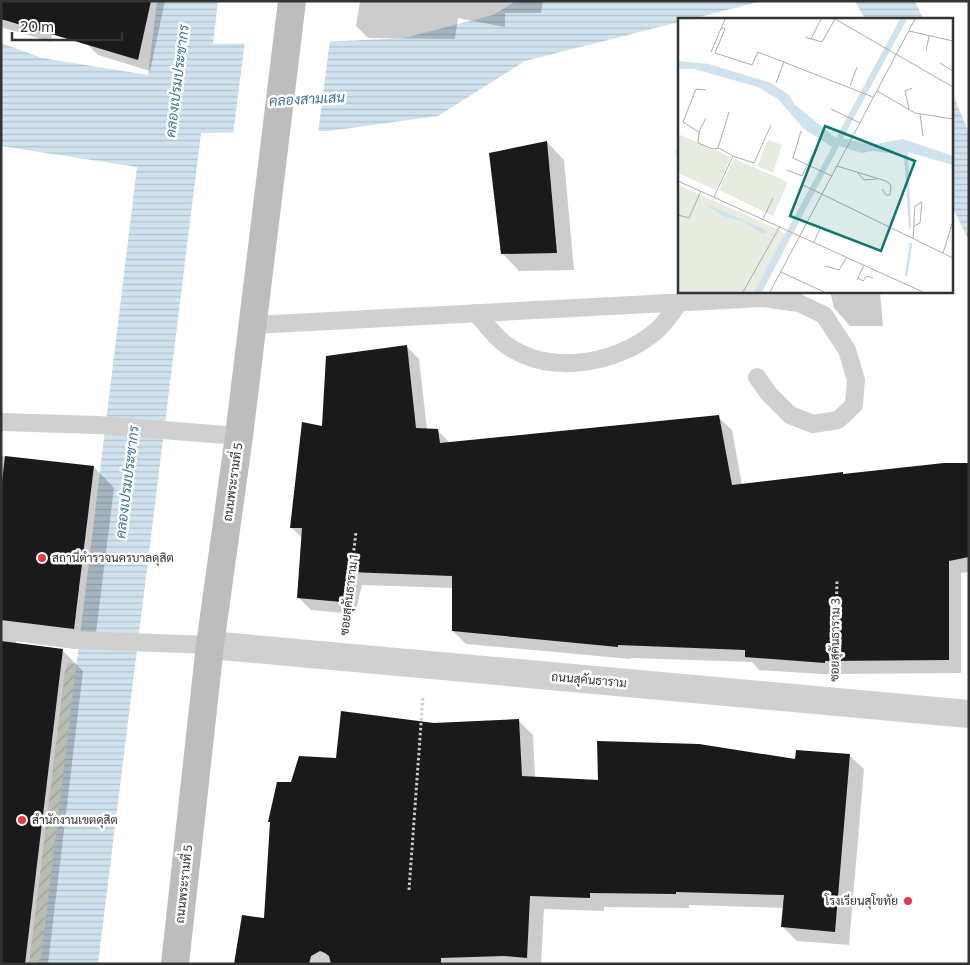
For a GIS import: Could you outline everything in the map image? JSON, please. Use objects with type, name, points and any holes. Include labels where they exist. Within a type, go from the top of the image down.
[{"type":"main road","name":"ถนนพระรามที่ 5","points":[[175,964],[210,645],[239,436],[292,1]]},
{"type":"street","name":"ถนนสุคันธาราม","points":[[210,645],[969,714]]},
{"type":"lane","points":[[253,325],[764,298],[799,303],[824,316],[847,350],[856,380],[854,405],[838,420],[813,424],[790,415],[769,394],[757,377]]},
{"type":"lane","points":[[476,314],[504,344],[530,358],[561,364],[590,361],[628,350],[656,332],[679,302]]},
{"type":"lane","points":[[1,422],[98,425],[239,436]]},
{"type":"lane","points":[[1,630],[74,640],[210,645]]},
{"type":"path","name":"ซอยสุคันธาราม 1","points":[[341,658],[356,532]]},
{"type":"path","name":"ซอยสุคันธาราม 3","points":[[834,702],[837,579]]},
{"type":"path","points":[[410,890],[425,666]]},
{"type":"shaded area","points":[[68,663],[77,664],[40,964],[29,964],[65,670]]},
{"type":"water","points":[[157,1],[218,1],[213,44],[404,38],[493,15],[516,1],[762,1],[696,18],[678,18],[678,22],[525,61],[438,116],[329,131],[201,133],[98,964],[40,964],[137,167],[1,146],[1,43],[42,58],[148,75]]},
{"type":"water","points":[[855,1],[915,1],[923,18],[864,18]]},
{"type":"water","points":[[952,92],[969,133],[969,241],[952,206]]},
{"type":"pier","points":[[330,39],[318,134],[233,135],[245,41]]},
{"type":"building","points":[[1,1],[151,1],[138,60],[1,19]]},
{"type":"building","points":[[547,141],[557,253],[501,254],[489,153]]},
{"type":"building","points":[[407,345],[416,428],[438,429],[440,443],[719,415],[732,485],[843,472],[843,474],[944,463],[969,463],[969,557],[949,561],[949,660],[825,661],[825,663],[745,657],[745,650],[618,645],[618,647],[452,631],[452,576],[349,572],[342,602],[297,598],[302,528],[290,528],[302,422],[322,426],[326,356]]},
{"type":"building","name":"สถานีตำรวจนครบาลดุสิต","points":[[5,456],[94,466],[74,629],[1,620],[1,491]]},
{"type":"building","name":"สำนักงานเขตดุสิต","points":[[1,641],[63,649],[25,964],[1,964]]},
{"type":"building","points":[[341,711],[434,723],[519,719],[522,776],[598,780],[597,741],[699,744],[795,759],[796,750],[850,754],[835,932],[781,927],[784,895],[676,892],[676,894],[590,893],[590,898],[530,896],[527,958],[504,956],[441,958],[441,964],[331,964],[329,956],[320,951],[311,956],[309,964],[234,964],[242,915],[264,918],[270,822],[268,822],[277,782],[291,782],[299,756],[336,758]]},
{"type":"place","name":"สถานีตำรวจนครบาลดุสิต","points":[[42,558]]},
{"type":"place","name":"สำนักงานเขตดุสิต","points":[[22,820]]},
{"type":"place","name":"โรงเรียนสุโขทัย","points":[[908,901]]},
{"type":"water label","name":"คลองเปรมประชากร","points":[[177,81]]},
{"type":"water label","name":"คลองสามเสน","points":[[307,99]]},
{"type":"water label","name":"คลองเปรมประชากร","points":[[127,482]]}]
